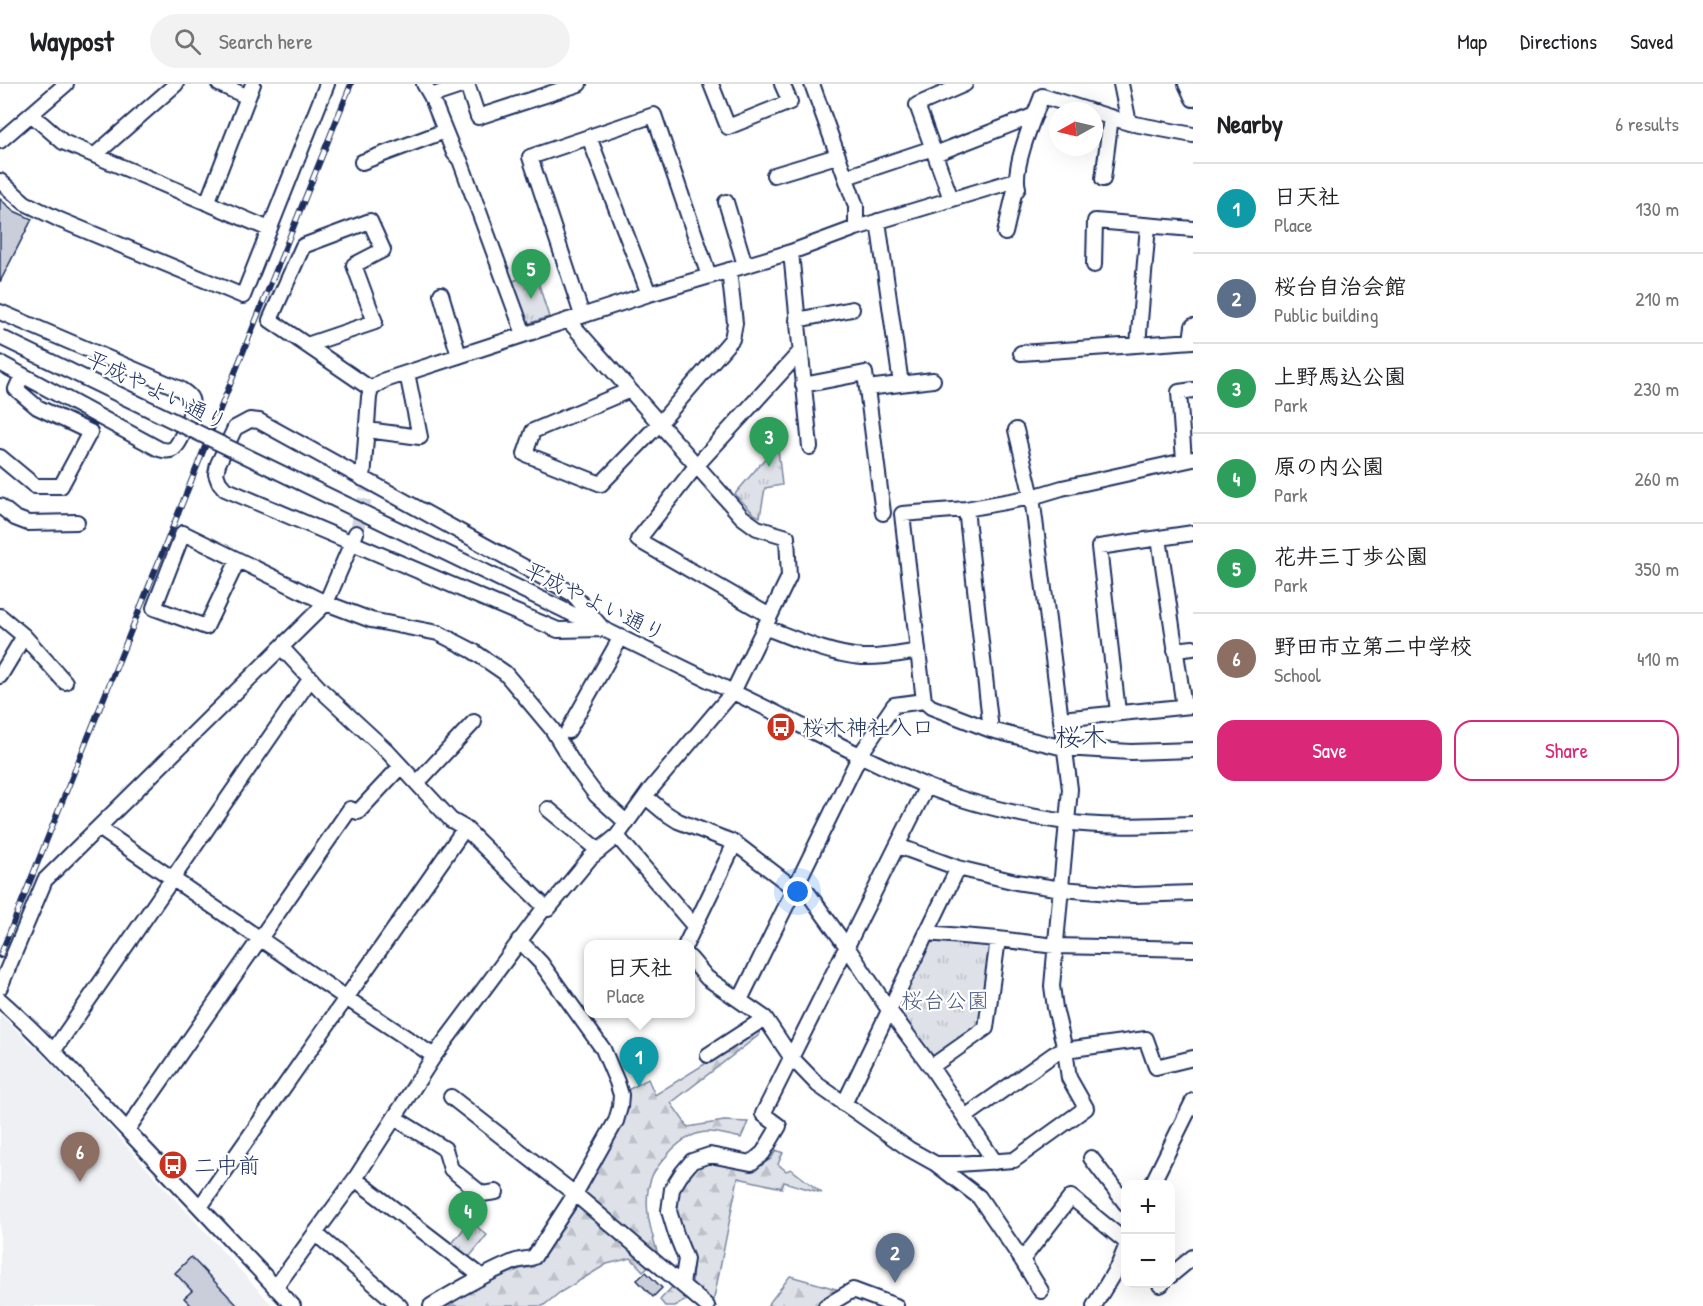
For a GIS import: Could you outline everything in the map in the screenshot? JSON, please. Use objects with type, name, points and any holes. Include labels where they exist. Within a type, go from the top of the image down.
[{"type":"street","points":[[0,141],[66,84]]},
{"type":"street","points":[[95,155],[176,84]]},
{"type":"street","points":[[207,203],[251,90],[219,84]]},
{"type":"street","points":[[0,181],[25,203],[60,220],[243,296],[327,84]]},
{"type":"street","points":[[524,334],[460,160],[454,153],[428,90],[467,84],[478,117],[579,84]]},
{"type":"street","points":[[711,84],[728,127],[790,102],[782,84]]},
{"type":"street","points":[[812,84],[856,206],[856,228]]},
{"type":"street","points":[[951,199],[917,105],[966,84]]},
{"type":"street","points":[[1121,84],[1129,123]]},
{"type":"street","points":[[1186,84],[1193,99]]},
{"type":"street","points":[[1005,233],[1014,194],[1018,188],[1016,180],[1024,145],[1035,115],[1040,90],[1068,102]]},
{"type":"street","points":[[32,115],[63,142],[269,229]]},
{"type":"street","points":[[846,177],[934,151],[1035,115]]},
{"type":"street","points":[[1103,115],[1129,123],[1193,135]]},
{"type":"street","points":[[582,315],[530,157],[654,116],[709,276]]},
{"type":"street","points":[[1103,178],[1111,117]]},
{"type":"street","points":[[362,162],[445,131]]},
{"type":"street","points":[[589,137],[649,294]]},
{"type":"street","points":[[774,175],[837,156]]},
{"type":"street","points":[[363,479],[369,397],[371,389],[385,380],[582,315],[791,252],[878,221],[1016,180]]},
{"type":"street","points":[[726,202],[745,265]]},
{"type":"street","points":[[307,345],[375,322],[354,265],[382,250],[370,221],[303,246],[270,321],[371,389]]},
{"type":"street","points":[[878,221],[901,384]]},
{"type":"street","points":[[1095,265],[1095,221],[1193,230]]},
{"type":"street","points":[[1138,345],[1148,226]]},
{"type":"street","points":[[791,252],[810,447]]},
{"type":"street","points":[[630,390],[533,430],[525,454],[601,484],[659,424],[732,339],[735,323],[729,270]]},
{"type":"street","points":[[441,294],[459,356]]},
{"type":"street","points":[[797,320],[852,309]]},
{"type":"street","points":[[0,312],[180,389],[192,400],[192,409],[179,443],[167,451],[159,449],[0,363]]},
{"type":"street","points":[[282,648],[401,766],[451,820],[465,828],[548,909],[590,858],[617,837],[646,796],[733,692],[789,577],[787,537],[757,528],[742,517],[568,320]]},
{"type":"street","points":[[1021,353],[1192,341],[1193,326]]},
{"type":"street","name":"平成やよい通り","points":[[0,337],[927,786],[1001,809],[1068,822],[1124,826],[1193,824]]},
{"type":"street","points":[[800,352],[696,466],[638,540],[767,621],[826,650],[861,657],[884,657],[918,651]]},
{"type":"street","points":[[367,430],[420,437],[407,373]]},
{"type":"street","points":[[803,384],[865,373],[883,513]]},
{"type":"street","points":[[0,458],[35,486],[61,486],[90,432],[37,407],[16,389],[22,375]]},
{"type":"street","points":[[867,388],[933,380]]},
{"type":"street","points":[[1193,390],[1179,392],[1188,460],[1062,488],[1032,497],[966,509],[902,514],[924,701],[931,707],[991,730],[1064,748],[1131,752],[1193,750]]},
{"type":"street","points":[[250,420],[259,421],[573,594],[603,629],[558,630],[354,537],[225,489],[216,474],[218,464],[235,428],[250,420]]},
{"type":"street","points":[[936,1164],[1014,1160],[1086,1108],[1069,1078],[1052,986],[1070,789],[1032,497],[1016,430]]},
{"type":"street","points":[[0,506],[15,518],[28,523],[77,522]]},
{"type":"street","points":[[966,509],[991,730]]},
{"type":"street","points":[[238,560],[206,627],[154,608],[183,533],[326,603],[371,620],[438,633],[473,651],[505,673],[552,729],[596,795],[627,823]]},
{"type":"street","points":[[1118,712],[1099,547],[1193,533]]},
{"type":"street","points":[[0,987],[45,880],[326,603],[354,537]]},
{"type":"street","points":[[1061,719],[1188,707],[1175,650],[1159,538]]},
{"type":"street","points":[[0,616],[24,636],[65,682]]},
{"type":"street","points":[[0,676],[24,636]]},
{"type":"street","points":[[568,731],[621,637]]},
{"type":"street","points":[[1175,650],[1193,648]]},
{"type":"street","points":[[54,1050],[311,678]]},
{"type":"street","points":[[740,1000],[860,755],[894,705],[924,701]]},
{"type":"street","points":[[417,783],[474,722]]},
{"type":"street","points":[[127,1130],[350,809],[358,812],[401,766]]},
{"type":"street","points":[[682,1284],[686,1259],[669,1211],[672,1190],[692,1161],[710,1155],[751,1163],[763,1153],[779,1126],[764,1114],[927,786]]},
{"type":"street","points":[[646,796],[664,812],[678,820],[735,843],[795,889],[808,893],[995,1162]]},
{"type":"street","points":[[549,810],[598,851]]},
{"type":"street","points":[[99,828],[434,1056]]},
{"type":"street","points":[[200,1208],[465,828]]},
{"type":"street","points":[[617,837],[694,926]]},
{"type":"street","points":[[688,940],[735,843]]},
{"type":"street","points":[[898,846],[958,868],[1016,882],[1062,889],[1134,895],[1193,893]]},
{"type":"street","points":[[844,1104],[958,868]]},
{"type":"street","points":[[275,1288],[355,1179],[434,1056],[545,907]]},
{"type":"street","points":[[926,933],[1055,946],[1193,949]]},
{"type":"street","points":[[931,1067],[986,1028],[998,939]]},
{"type":"street","points":[[431,1306],[481,1276],[516,1261],[534,1257],[575,1194],[616,1121],[620,1107],[621,1095],[603,1049],[541,963],[519,940]]},
{"type":"street","points":[[695,964],[707,978],[765,1018],[791,1058],[818,1084],[909,1149],[936,1164],[979,1197],[1041,1291]]},
{"type":"street","points":[[0,1000],[54,1050],[292,1306]]},
{"type":"street","points":[[708,1055],[765,1018]]},
{"type":"street","points":[[965,1117],[1054,1054],[1065,1050],[1146,1039],[1156,1067],[1193,1058]]},
{"type":"street","points":[[451,1098],[575,1194],[707,1306]]},
{"type":"street","points":[[1154,1180],[1193,1101]]},
{"type":"street","points":[[395,1118],[445,1149],[451,1169],[482,1194],[496,1192]]},
{"type":"street","points":[[1091,1158],[1121,1199]]},
{"type":"street","points":[[355,1179],[481,1276]]},
{"type":"street","points":[[1022,1260],[1071,1197],[1121,1239]]},
{"type":"street","points":[[315,1233],[400,1306]]},
{"type":"street","points":[[1175,1273],[1193,1257]]},
{"type":"street","points":[[1094,1306],[1121,1258]]},
{"type":"street","points":[[826,1306],[853,1290],[896,1306]]},
{"type":"shaded area","points":[[0,1014],[46,1058],[273,1306],[0,1306]]},
{"type":"green space","points":[[535,272],[549,317],[530,323],[527,321],[511,282]]},
{"type":"green space","points":[[773,449],[778,449],[782,485],[765,488],[760,517],[754,514],[735,494]]},
{"type":"green space","name":"桜台公園","points":[[929,939],[988,944],[992,948],[984,1025],[931,1062],[901,1017],[899,1003]]},
{"type":"green space","points":[[761,1029],[759,1035],[671,1103],[688,1127],[724,1121],[748,1122],[741,1138],[709,1132],[687,1138],[673,1149],[652,1176],[647,1207],[659,1258],[643,1271],[631,1258],[607,1264],[559,1293],[543,1306],[442,1306],[479,1286],[519,1269],[533,1267],[542,1259],[577,1206],[583,1187],[613,1140],[628,1110],[626,1091],[648,1079],[655,1095]]},
{"type":"green space","points":[[776,1150],[783,1153],[778,1164],[786,1171],[791,1169],[822,1193],[784,1182],[782,1188],[738,1178],[713,1303],[716,1306],[698,1306],[690,1298],[675,1306],[665,1306],[660,1300],[673,1286],[692,1285],[693,1260],[676,1210],[681,1185],[698,1166],[714,1162],[750,1171],[771,1159]]},
{"type":"green space","points":[[470,1221],[487,1235],[467,1260],[450,1246]]},
{"type":"green space","points":[[790,1276],[840,1290],[815,1306],[767,1306]]},
{"type":"building","points":[[0,199],[14,211],[32,219],[0,282]]},
{"type":"building","points":[[191,1257],[238,1306],[192,1306],[184,1298],[192,1291],[175,1273]]},
{"type":"building","points":[[646,1272],[662,1288],[653,1297],[637,1280]]},
{"type":"tunnel","points":[[356,533],[369,482]]},
{"type":"railway","points":[[0,956],[351,84]]},
{"type":"place","name":"花井三丁歩公園","points":[[531,299]]},
{"type":"place","name":"上野馬込公園","points":[[769,467]]},
{"type":"place","name":"桜木神社入口","points":[[781,727]]},
{"type":"place","name":"日天社","points":[[639,1087]]},
{"type":"place","name":"二中前","points":[[173,1165]]},
{"type":"place","name":"野田市立第二中学校","points":[[80,1182]]},
{"type":"place","name":"原の内公園","points":[[468,1241]]},
{"type":"place","name":"桜台自治会館","points":[[895,1283]]},
{"type":"district","name":"桜木","points":[[1081,736]]}]
